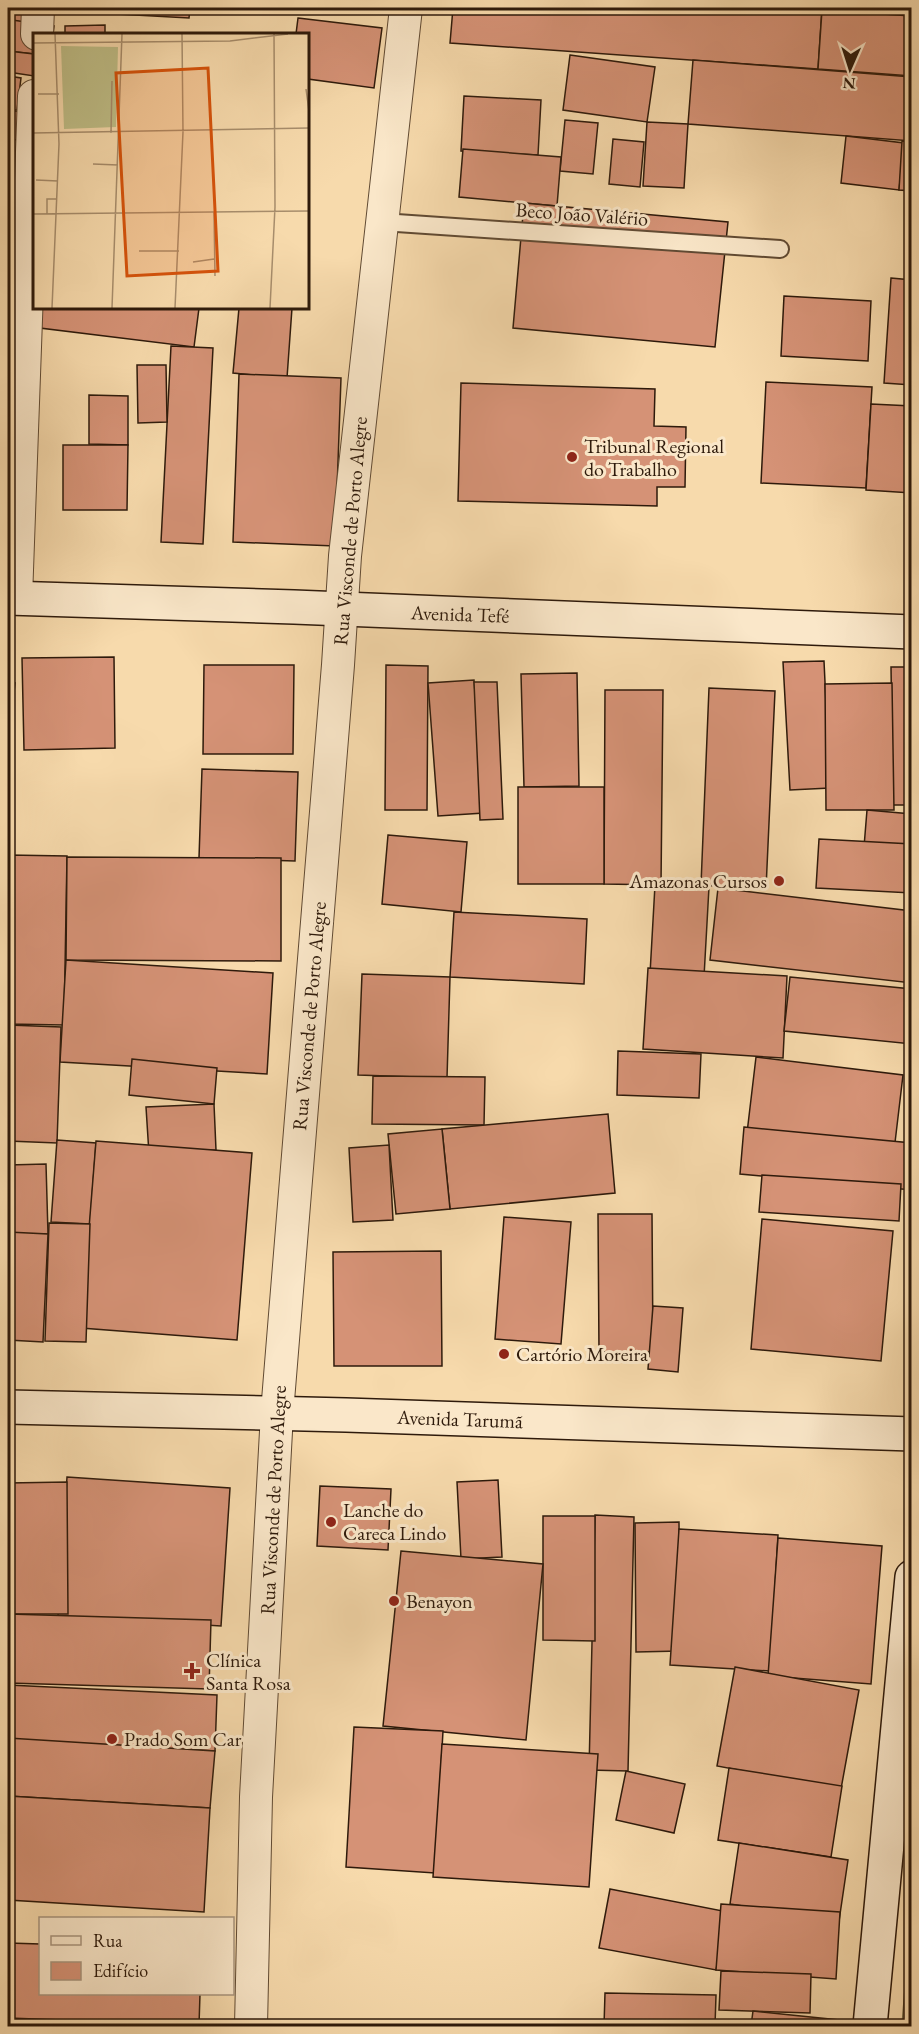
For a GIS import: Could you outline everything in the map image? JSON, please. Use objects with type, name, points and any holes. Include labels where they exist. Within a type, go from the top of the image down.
[{"type":"street","points":[[37,33],[38,8]]},
{"type":"street","name":"Rua Visconde de Porto Alegre","points":[[250,2026],[256,1797],[276,1413],[338,677],[345,556],[406,8]]},
{"type":"street","points":[[12,598],[33,137]]},
{"type":"street","name":"Avenida Tefé","points":[[12,598],[912,632]]},
{"type":"street","name":"Avenida Tarumã","points":[[8,1407],[276,1413],[912,1434]]},
{"type":"street","points":[[870,2026],[912,1577]]},
{"type":"lane","name":"Beco João Valério","points":[[382,222],[780,249]]},
{"type":"shaded area","points":[[911,1913],[911,2026],[902,2026]]},
{"type":"building","points":[[8,8],[44,8],[41,25],[8,20]]},
{"type":"building","points":[[61,8],[99,8],[100,10],[62,14]]},
{"type":"building","points":[[118,8],[190,8],[189,18],[117,14]]},
{"type":"building","points":[[453,8],[822,8],[818,69],[450,43]]},
{"type":"building","points":[[795,8],[912,8],[912,17]]},
{"type":"building","points":[[822,10],[912,16],[912,76],[818,69]]},
{"type":"building","points":[[298,18],[382,28],[374,88],[309,79],[309,33],[296,33]]},
{"type":"building","points":[[12,20],[54,26],[53,33],[33,33],[33,54],[8,51]]},
{"type":"building","points":[[105,25],[105,33],[65,33],[65,26]]},
{"type":"building","points":[[8,51],[33,54],[33,76],[8,72]]},
{"type":"building","points":[[570,55],[655,67],[647,122],[563,110]]},
{"type":"building","points":[[693,60],[912,77],[912,141],[688,124]]},
{"type":"building","points":[[8,76],[21,78],[17,110],[8,110]]},
{"type":"building","points":[[464,96],[541,100],[538,155],[461,151]]},
{"type":"building","points":[[8,110],[21,112],[17,140],[8,139]]},
{"type":"building","points":[[565,120],[598,123],[593,174],[560,171]]},
{"type":"building","points":[[647,122],[688,124],[684,188],[643,186]]},
{"type":"building","points":[[846,136],[904,143],[899,190],[841,183]]},
{"type":"building","points":[[613,139],[644,142],[640,187],[609,184]]},
{"type":"building","points":[[902,141],[912,142],[912,191],[899,190]]},
{"type":"building","points":[[8,149],[31,154],[26,178],[8,174]]},
{"type":"building","points":[[463,149],[561,157],[557,206],[459,197]]},
{"type":"building","points":[[524,203],[728,222],[715,347],[513,328]]},
{"type":"building","points":[[8,206],[33,209],[33,242],[8,239]]},
{"type":"building","points":[[8,238],[33,240],[33,280],[8,277]]},
{"type":"building","points":[[891,278],[912,280],[912,385],[884,383]]},
{"type":"building","points":[[784,296],[871,301],[868,361],[781,356]]},
{"type":"building","points":[[42,309],[199,309],[194,347],[40,328]]},
{"type":"building","points":[[239,309],[292,309],[287,378],[233,373]]},
{"type":"building","points":[[171,346],[213,348],[203,544],[161,542]]},
{"type":"building","points":[[137,365],[166,365],[167,422],[138,423]]},
{"type":"building","points":[[239,374],[341,378],[335,546],[233,542]]},
{"type":"building","points":[[766,382],[872,387],[866,488],[761,483]]},
{"type":"building","name":"Tribunal Regional do Trabalho","points":[[461,383],[655,389],[654,426],[686,427],[685,487],[657,487],[657,506],[458,501]]},
{"type":"building","points":[[89,395],[128,396],[128,445],[89,444]]},
{"type":"building","points":[[871,404],[912,406],[912,493],[866,490]]},
{"type":"building","points":[[63,445],[128,445],[127,510],[63,510]]},
{"type":"building","points":[[114,657],[115,748],[24,750],[22,658]]},
{"type":"building","points":[[824,661],[830,788],[790,790],[783,662]]},
{"type":"building","points":[[204,665],[294,665],[293,754],[203,754]]},
{"type":"building","points":[[386,665],[428,666],[427,810],[385,810]]},
{"type":"building","points":[[891,667],[912,667],[912,805],[893,805]]},
{"type":"building","points":[[577,673],[579,786],[524,787],[521,674]]},
{"type":"building","points":[[474,680],[484,813],[438,816],[428,683]]},
{"type":"building","points":[[8,682],[15,683],[8,753]]},
{"type":"building","points":[[474,682],[497,682],[503,819],[480,820]]},
{"type":"building","points":[[892,683],[894,810],[826,810],[825,684]]},
{"type":"building","points":[[709,688],[775,691],[766,889],[701,885]]},
{"type":"building","points":[[605,690],[663,690],[661,885],[604,884]]},
{"type":"building","points":[[202,769],[298,772],[295,861],[199,858]]},
{"type":"building","points":[[518,787],[604,787],[604,884],[518,884]]},
{"type":"building","points":[[867,810],[912,814],[912,851],[864,847]]},
{"type":"building","points":[[388,835],[467,842],[461,912],[382,904]]},
{"type":"building","points":[[819,839],[912,844],[912,893],[816,888]]},
{"type":"building","points":[[8,855],[67,856],[64,1025],[8,1024]]},
{"type":"building","points":[[67,857],[281,858],[281,961],[66,960]]},
{"type":"building","points":[[655,885],[709,887],[704,977],[650,974]]},
{"type":"building","points":[[718,888],[912,911],[912,983],[710,960]]},
{"type":"building","points":[[454,912],[587,919],[584,984],[450,977]]},
{"type":"building","points":[[66,960],[273,973],[267,1074],[60,1062]]},
{"type":"building","points":[[648,968],[787,976],[783,1058],[643,1049]]},
{"type":"building","points":[[362,974],[450,977],[447,1078],[358,1075]]},
{"type":"building","points":[[790,977],[912,989],[912,1044],[784,1031]]},
{"type":"building","points":[[8,1025],[61,1027],[57,1143],[8,1141]]},
{"type":"building","points":[[618,1051],[701,1054],[699,1098],[617,1095]]},
{"type":"building","points":[[756,1057],[903,1075],[894,1151],[747,1133]]},
{"type":"building","points":[[132,1059],[217,1068],[214,1104],[129,1095]]},
{"type":"building","points":[[373,1076],[485,1077],[484,1125],[372,1124]]},
{"type":"building","points":[[214,1104],[216,1150],[149,1154],[146,1107]]},
{"type":"building","points":[[608,1114],[615,1193],[450,1209],[442,1129]]},
{"type":"building","points":[[744,1127],[912,1143],[912,1190],[740,1174]]},
{"type":"building","points":[[442,1129],[450,1209],[396,1214],[388,1134]]},
{"type":"building","points":[[57,1140],[96,1143],[90,1224],[51,1222]]},
{"type":"building","points":[[96,1141],[252,1153],[237,1340],[81,1328]]},
{"type":"building","points":[[389,1145],[393,1220],[353,1222],[349,1148]]},
{"type":"building","points":[[46,1164],[48,1234],[8,1235],[8,1165]]},
{"type":"building","points":[[762,1175],[901,1184],[899,1221],[759,1212]]},
{"type":"building","points":[[598,1214],[652,1214],[653,1352],[599,1352]]},
{"type":"building","points":[[504,1217],[571,1222],[561,1344],[495,1339]]},
{"type":"building","points":[[762,1219],[893,1231],[881,1361],[751,1349]]},
{"type":"building","points":[[49,1223],[90,1224],[86,1342],[45,1341]]},
{"type":"building","points":[[8,1232],[48,1234],[43,1342],[8,1340]]},
{"type":"building","points":[[441,1251],[442,1366],[334,1366],[333,1252]]},
{"type":"building","points":[[653,1306],[683,1308],[678,1372],[648,1369]]},
{"type":"building","points":[[67,1477],[230,1488],[221,1626],[58,1616]]},
{"type":"building","points":[[498,1480],[502,1557],[461,1559],[457,1482]]},
{"type":"building","points":[[67,1482],[68,1614],[8,1614],[8,1483]]},
{"type":"building","points":[[320,1486],[391,1489],[388,1550],[317,1546]]},
{"type":"building","points":[[595,1515],[634,1517],[628,1771],[589,1770]]},
{"type":"building","points":[[543,1516],[595,1516],[595,1641],[543,1640]]},
{"type":"building","points":[[679,1522],[680,1651],[636,1652],[635,1523]]},
{"type":"building","points":[[679,1529],[778,1535],[770,1671],[670,1665]]},
{"type":"building","points":[[778,1538],[882,1546],[871,1684],[768,1676]]},
{"type":"building","points":[[401,1551],[543,1564],[526,1740],[383,1726]]},
{"type":"building","points":[[8,1614],[211,1620],[209,1689],[8,1683]]},
{"type":"building","points":[[735,1667],[859,1690],[841,1789],[717,1766]]},
{"type":"building","points":[[8,1685],[217,1695],[215,1751],[8,1742]]},
{"type":"building","points":[[354,1727],[443,1731],[435,1873],[346,1867]]},
{"type":"building","points":[[8,1738],[215,1751],[210,1808],[8,1796]]},
{"type":"building","points":[[442,1744],[598,1754],[589,1887],[433,1877]]},
{"type":"building","points":[[729,1768],[842,1786],[831,1857],[718,1840]]},
{"type":"building","points":[[626,1771],[685,1784],[674,1833],[616,1820]]},
{"type":"building","points":[[8,1796],[210,1808],[204,1912],[8,1900]]},
{"type":"building","points":[[739,1843],[848,1860],[839,1921],[730,1904]]},
{"type":"building","points":[[610,1889],[728,1912],[716,1970],[599,1948]]},
{"type":"building","points":[[721,1904],[840,1912],[836,1979],[716,1970]]},
{"type":"building","points":[[8,1943],[39,1944],[39,1995],[200,1995],[199,2025],[8,2018]]},
{"type":"building","points":[[721,1971],[811,1974],[810,2013],[719,2010]]},
{"type":"building","points":[[605,1993],[716,1995],[715,2026],[604,2026]]},
{"type":"building","points":[[753,2011],[849,2021],[849,2026],[751,2026]]},
{"type":"place","name":"Tribunal Regional do Trabalho","points":[[572,457]]},
{"type":"place","name":"Amazonas Cursos","points":[[779,881]]},
{"type":"place","name":"Cartório Moreira","points":[[504,1354]]},
{"type":"place","name":"Lanche do Careca Lindo","points":[[331,1522]]},
{"type":"place","name":"Benayon","points":[[394,1601]]},
{"type":"place","name":"Clínica Santa Rosa","points":[[192,1671]]},
{"type":"place","name":"Prado Som Car","points":[[112,1739]]}]
